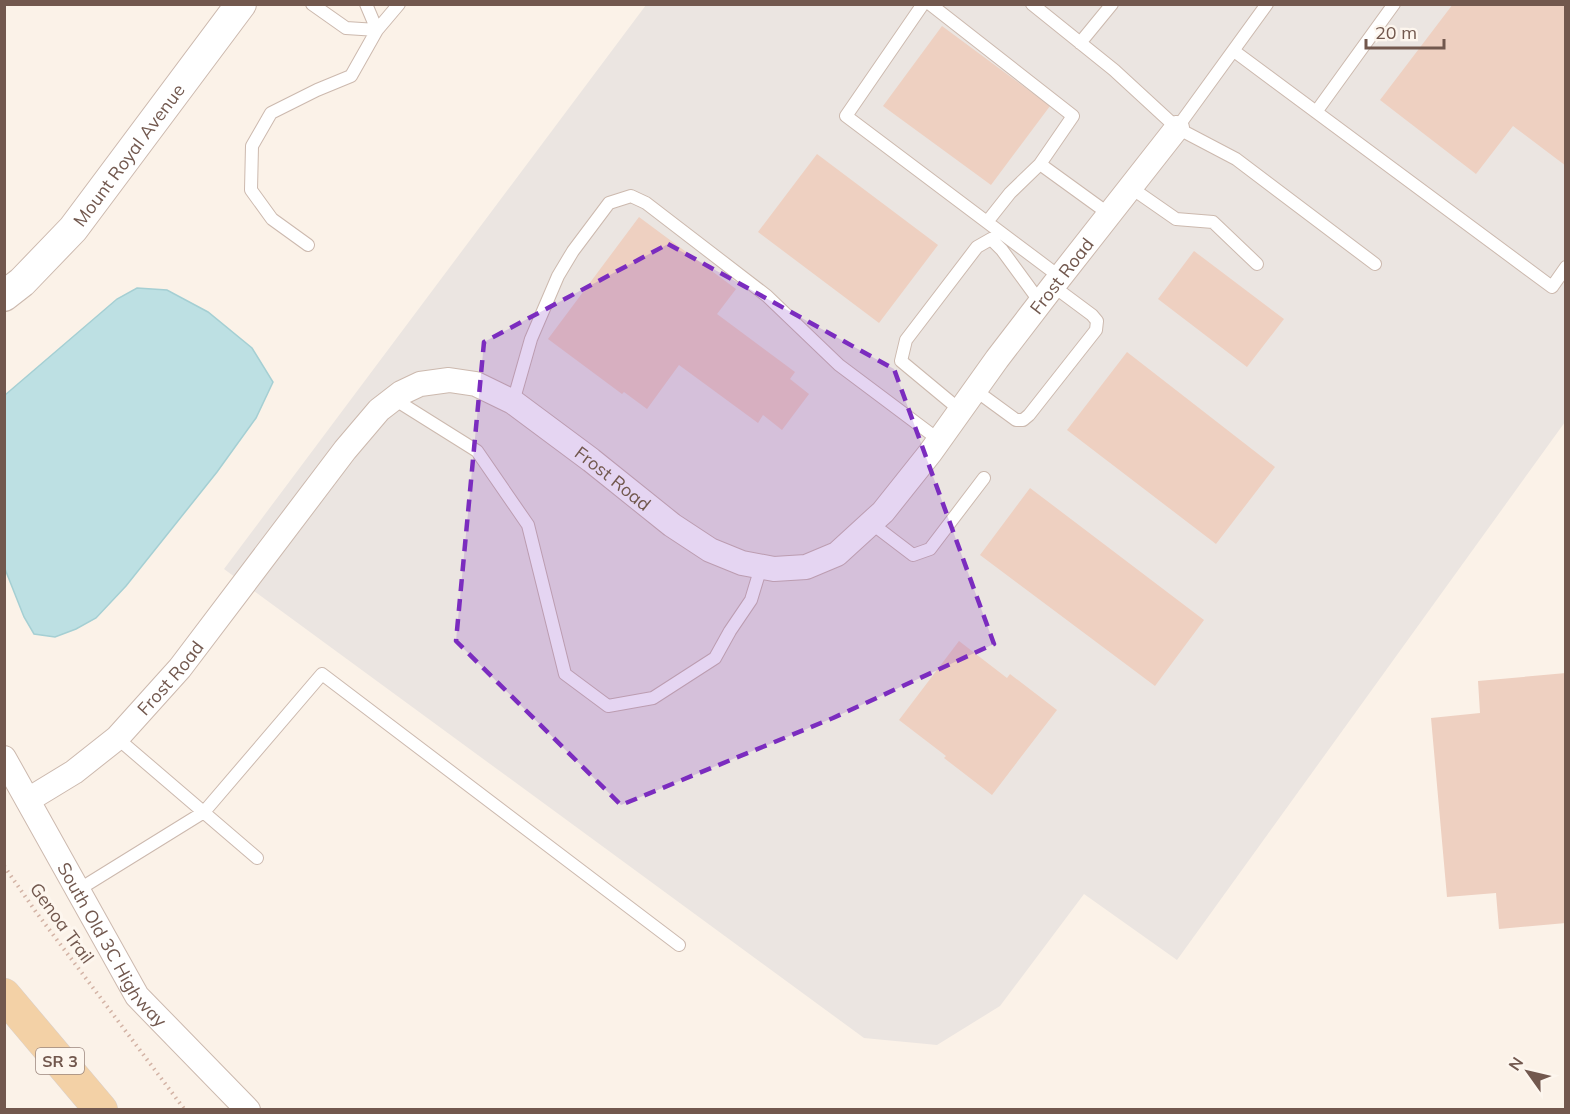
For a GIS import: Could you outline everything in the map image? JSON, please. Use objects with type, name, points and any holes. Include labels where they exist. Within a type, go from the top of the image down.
[{"type":"main road","name":"SR 3","points":[[4,995],[101,1110]]},
{"type":"street","name":"Mount Royal Avenue","points":[[4,296],[22,282],[73,229],[241,4]]},
{"type":"street","name":"Frost Road","points":[[28,800],[74,772],[117,738],[180,668],[345,450],[379,410],[401,393],[420,384],[449,380],[476,384],[513,402],[672,525],[710,550],[742,563],[774,570],[806,567],[837,554],[884,512],[1051,288],[1177,128]]},
{"type":"street","name":"South Old 3C Highway","points":[[4,758],[137,996],[248,1110]]},
{"type":"lane","points":[[312,4],[346,28],[377,30]]},
{"type":"lane","points":[[366,4],[377,30]]},
{"type":"lane","points":[[308,245],[272,219],[251,190],[252,146],[271,113],[351,76],[377,30],[399,4]]},
{"type":"lane","points":[[923,4],[846,116],[987,222],[1051,288]]},
{"type":"lane","points":[[930,4],[1072,116],[1040,164],[1010,194],[987,222]]},
{"type":"lane","points":[[1032,4],[1114,69],[1177,128],[1236,159],[1375,264]]},
{"type":"lane","points":[[1080,43],[1112,4]]},
{"type":"lane","points":[[1177,128],[1267,4]]},
{"type":"lane","points":[[1316,112],[1394,4]]},
{"type":"lane","points":[[1234,51],[1552,287],[1566,267]]},
{"type":"lane","points":[[1040,164],[1109,214]]},
{"type":"lane","points":[[1130,187],[1176,219],[1213,222],[1257,264]]},
{"type":"lane","points":[[513,402],[531,339],[558,276],[573,250],[609,203],[631,196],[646,203],[767,296],[839,365],[939,440]]},
{"type":"lane","points":[[960,410],[901,361],[906,340],[977,247],[991,239],[1051,288],[1092,315],[1097,321],[1096,330],[1023,420],[1016,420],[975,390]]},
{"type":"lane","points":[[394,399],[477,451],[528,525],[565,674],[608,706],[653,698],[715,658],[751,600],[761,567]]},
{"type":"lane","points":[[871,523],[913,555],[930,549],[984,478]]},
{"type":"lane","points":[[78,890],[204,812],[322,674],[679,945]]},
{"type":"lane","points":[[117,738],[257,858]]},
{"type":"path","name":"Genoa Trail","points":[[4,866],[184,1110]]},
{"type":"highlighted area","points":[[668,244],[894,369],[994,644],[833,718],[621,805],[456,641],[484,342]]},
{"type":"shaded area","points":[[646,5],[1565,5],[1565,422],[1177,960],[1084,894],[1000,1006],[937,1045],[864,1038],[224,569]]},
{"type":"water","points":[[137,288],[167,290],[208,312],[252,348],[273,382],[256,418],[217,472],[126,586],[96,618],[55,637],[34,634],[24,617],[5,569],[5,395],[117,299]]},
{"type":"building","points":[[1453,4],[1566,4],[1566,166],[1513,126],[1476,174],[1380,100]]},
{"type":"building","points":[[942,26],[1050,106],[991,185],[883,106]]},
{"type":"building","points":[[817,154],[938,245],[879,323],[758,232]]},
{"type":"building","points":[[639,217],[736,289],[717,314],[795,372],[790,379],[809,394],[782,430],[763,415],[758,423],[679,365],[647,409],[624,392],[622,394],[548,339]]},
{"type":"building","points":[[1194,251],[1284,319],[1247,367],[1158,299]]},
{"type":"building","points":[[1127,352],[1275,467],[1216,544],[1067,430]]},
{"type":"building","points":[[1030,488],[1204,620],[1155,686],[980,555]]},
{"type":"building","points":[[959,641],[1007,678],[1010,674],[1057,710],[992,795],[899,720]]},
{"type":"building","points":[[1566,673],[1566,923],[1499,929],[1496,893],[1447,897],[1431,718],[1480,713],[1478,681]]}]
